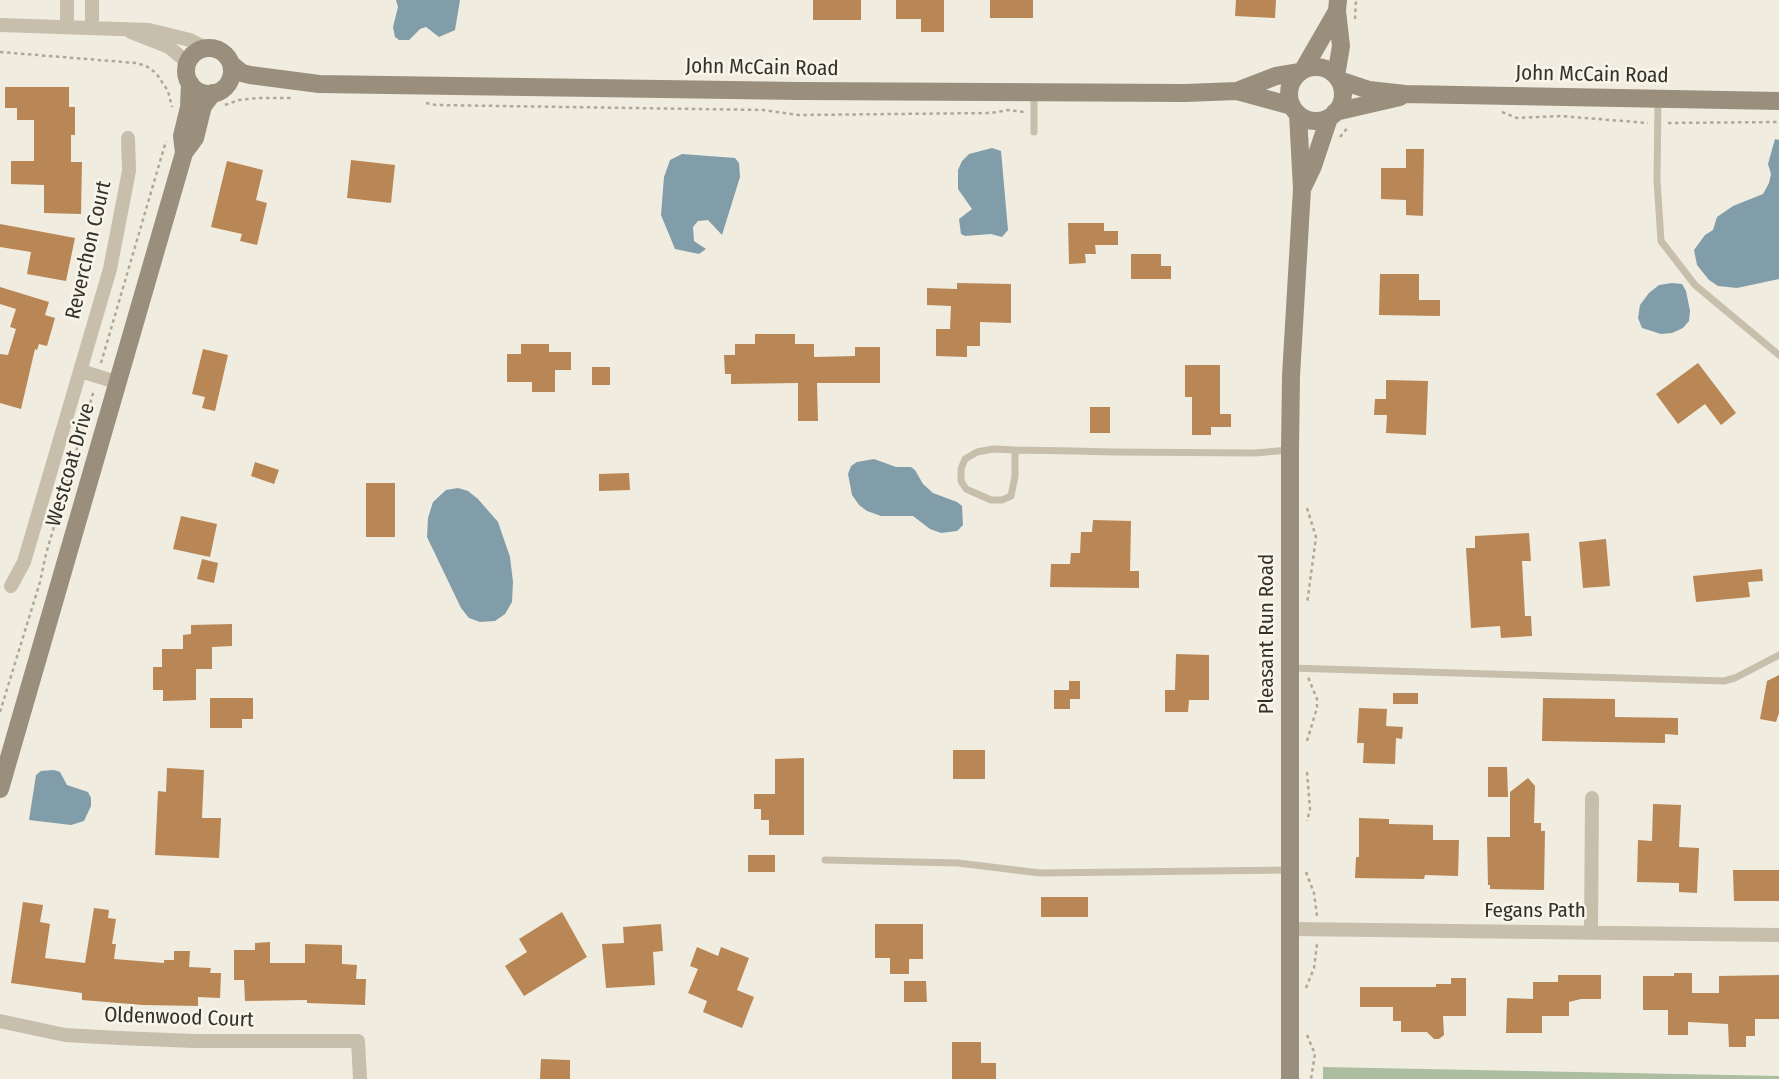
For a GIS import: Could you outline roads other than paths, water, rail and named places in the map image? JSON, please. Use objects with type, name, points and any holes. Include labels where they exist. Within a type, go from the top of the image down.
[{"type":"main road","points":[[1338,5],[1341,46],[1338,78],[1343,94],[1332,115],[1315,120],[1295,110],[1289,91],[1338,5]]},
{"type":"main road","points":[[1276,76],[1317,45]]},
{"type":"main road","points":[[205,48],[219,50],[231,64],[230,81],[219,96],[198,90],[190,83],[188,63],[205,48]]},
{"type":"main road","name":"John McCain Road","points":[[231,64],[242,73],[271,76],[286,82],[518,89],[1237,91],[1295,110]]},
{"type":"main road","points":[[1302,71],[1317,67],[1338,78]]},
{"type":"main road","name":"John McCain Road","points":[[1237,91],[1276,76],[1302,71]]},
{"type":"main road","name":"John McCain Road","points":[[1338,78],[1369,90],[1405,94],[1779,101]]},
{"type":"main road","name":"John McCain Road","points":[[219,96],[286,82]]},
{"type":"main road","name":"Westcoat Drive","points":[[184,153],[182,136],[189,107],[190,83]]},
{"type":"main road","name":"John McCain Road","points":[[1332,115],[1353,116],[1405,94]]},
{"type":"main road","name":"Westcoat Drive","points":[[0,789],[184,153],[195,138],[203,106],[219,96]]},
{"type":"main road","name":"Pleasant Run Road","points":[[1290,1079],[1291,929],[1298,870],[1298,668],[1290,450],[1301,189],[1295,110]]},
{"type":"main road","name":"Pleasant Run Road","points":[[1301,189],[1329,141],[1332,115]]},
{"type":"main road","points":[[1329,141],[1341,118],[1353,116]]},
{"type":"street","points":[[67,0],[67,25]]},
{"type":"street","points":[[92,0],[92,27]]},
{"type":"street","points":[[0,25],[67,25],[129,31],[149,30],[190,40],[205,48]]},
{"type":"street","points":[[129,31],[169,47],[188,63]]},
{"type":"street","name":"Reverchon Court","points":[[11,586],[24,562],[118,235],[129,171],[128,138]]},
{"type":"street","points":[[80,371],[119,383]]},
{"type":"street","points":[[1591,933],[1592,798]]},
{"type":"street","name":"Fegans Path","points":[[1291,929],[1779,935]]},
{"type":"street","name":"Oldenwood Court","points":[[0,1021],[65,1035],[194,1041],[358,1041],[360,1079]]},
{"type":"lane","points":[[1034,92],[1034,132]]},
{"type":"lane","points":[[1658,99],[1657,200],[1661,241],[1695,285],[1779,355]]},
{"type":"lane","points":[[1015,450],[1015,476],[1011,496],[1002,500],[981,497],[967,489],[961,481],[961,469],[965,459],[993,449],[1245,453],[1290,450]]},
{"type":"lane","points":[[1298,668],[1724,681],[1779,655]]},
{"type":"lane","points":[[825,859],[958,863],[1040,873],[1298,870]]},
{"type":"water","points":[[396,0],[460,0],[455,30],[439,37],[426,27],[409,40],[399,40],[395,37],[393,27],[398,7]]},
{"type":"water","points":[[1775,139],[1779,140],[1779,279],[1737,288],[1718,286],[1709,280],[1697,265],[1694,250],[1705,235],[1713,230],[1717,217],[1733,206],[1763,194],[1771,174],[1768,164]]},
{"type":"water","points":[[992,148],[1001,151],[1008,230],[1002,237],[991,234],[965,236],[961,234],[959,219],[972,209],[958,189],[958,170],[969,154]]},
{"type":"water","points":[[682,154],[735,158],[739,163],[740,177],[722,235],[708,220],[698,221],[693,227],[694,241],[706,249],[699,254],[675,249],[661,215],[664,177],[670,160]]},
{"type":"water","points":[[1682,284],[1686,291],[1689,321],[1683,328],[1672,333],[1661,334],[1642,328],[1638,318],[1640,305],[1659,285]]},
{"type":"water","points":[[874,459],[896,467],[911,467],[933,493],[962,506],[963,525],[957,531],[941,533],[930,529],[913,516],[881,516],[867,511],[852,495],[848,474],[851,466],[857,462]]},
{"type":"water","points":[[458,488],[468,491],[478,499],[498,522],[510,557],[512,602],[505,614],[495,621],[480,622],[469,618],[461,608],[427,537],[428,518],[433,502],[446,490]]},
{"type":"water","points":[[41,771],[60,772],[67,785],[88,792],[91,806],[84,821],[71,825],[29,820],[36,775]]}]
